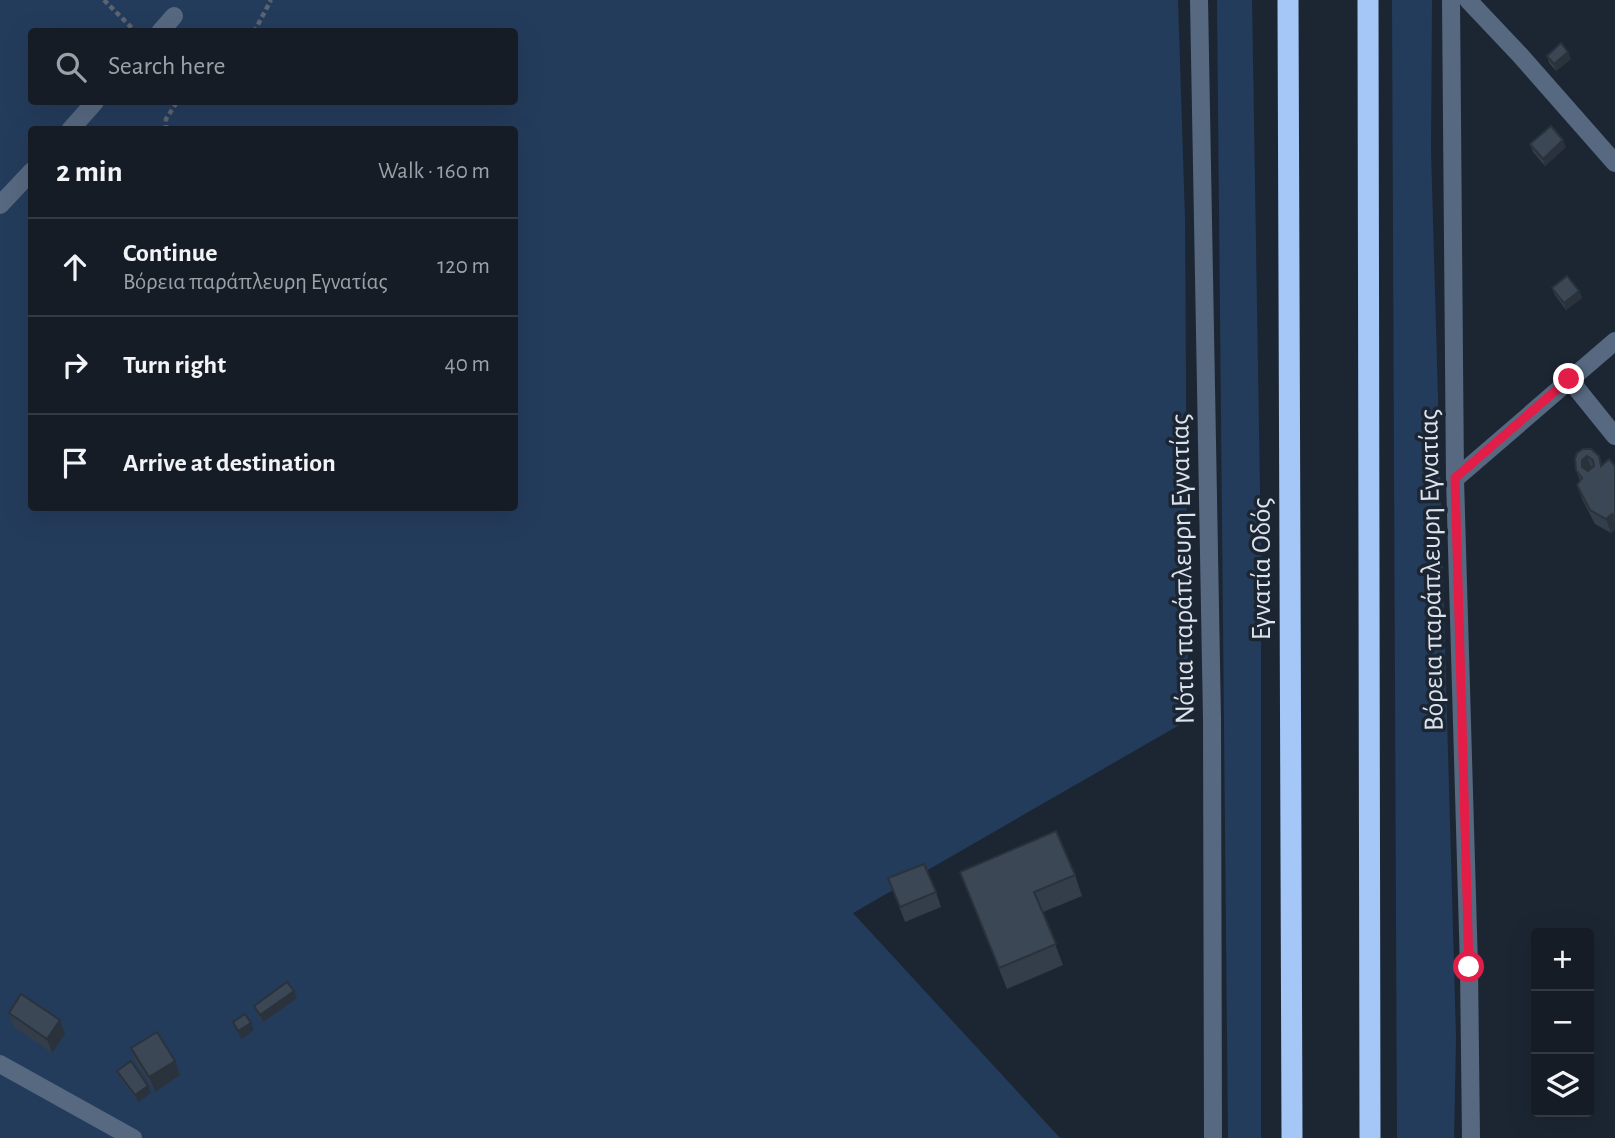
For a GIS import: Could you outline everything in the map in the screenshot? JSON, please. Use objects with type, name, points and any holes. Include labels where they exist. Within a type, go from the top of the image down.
[{"type":"highway","name":"Εγνατία Οδός","points":[[1288,0],[1292,1138]]},
{"type":"highway","points":[[1368,0],[1370,1138]]},
{"type":"street","name":"Νότια παράπλευρη Εγνατίας","points":[[1199,0],[1212,747],[1213,1138]]},
{"type":"street","name":"Βόρεια παράπλευρη Εγνατίας","points":[[1451,0],[1455,478],[1469,967],[1471,1138]]},
{"type":"street","points":[[1468,0],[1615,163]]},
{"type":"street","points":[[163,28],[174,16]]},
{"type":"street","points":[[74,126],[92,105]]},
{"type":"street","points":[[0,205],[28,175]]},
{"type":"street","points":[[1455,478],[1615,341]]},
{"type":"street","points":[[1569,379],[1615,436]]},
{"type":"street","points":[[0,1064],[133,1138]]},
{"type":"path","points":[[104,0],[132,28]]},
{"type":"path","points":[[256,28],[271,0]]},
{"type":"path","points":[[166,126],[166,119],[175,105]]},
{"type":"shaded area","points":[[0,0],[1178,0],[1185,220],[1188,720],[853,913],[1060,1138],[0,1138]]},
{"type":"shaded area","points":[[1217,0],[1252,0],[1261,554],[1261,1138],[1228,1138]]},
{"type":"shaded area","points":[[1392,0],[1432,0],[1431,151],[1456,1037],[1454,1138],[1397,1138]]},
{"type":"building","points":[[1561,43],[1568,52],[1554,64],[1547,56]]},
{"type":"building","points":[[1551,126],[1563,140],[1543,159],[1530,144]]},
{"type":"building","points":[[1567,276],[1579,291],[1564,303],[1552,288]]},
{"type":"building","points":[[1583,449],[1591,449],[1599,456],[1601,466],[1609,459],[1615,466],[1615,518],[1612,514],[1606,519],[1590,510],[1577,485],[1582,478],[1576,470],[1577,453]],"holes":[[[1587,456],[1593,460],[1594,466],[1588,471],[1582,467],[1582,460]]]},
{"type":"building","points":[[1056,831],[1075,875],[1034,892],[1056,944],[999,968],[960,872]]},
{"type":"building","points":[[924,864],[936,892],[900,907],[888,878]]},
{"type":"building","points":[[287,982],[294,991],[260,1015],[254,1006]]},
{"type":"building","points":[[21,994],[60,1020],[47,1039],[9,1013]]},
{"type":"building","points":[[245,1014],[251,1023],[238,1031],[233,1022]]},
{"type":"building","points":[[157,1032],[175,1061],[149,1077],[131,1048]]},
{"type":"building","points":[[131,1061],[148,1086],[135,1095],[117,1071]]},
{"type":"route","points":[[1469,967],[1455,478],[1569,379]]}]
